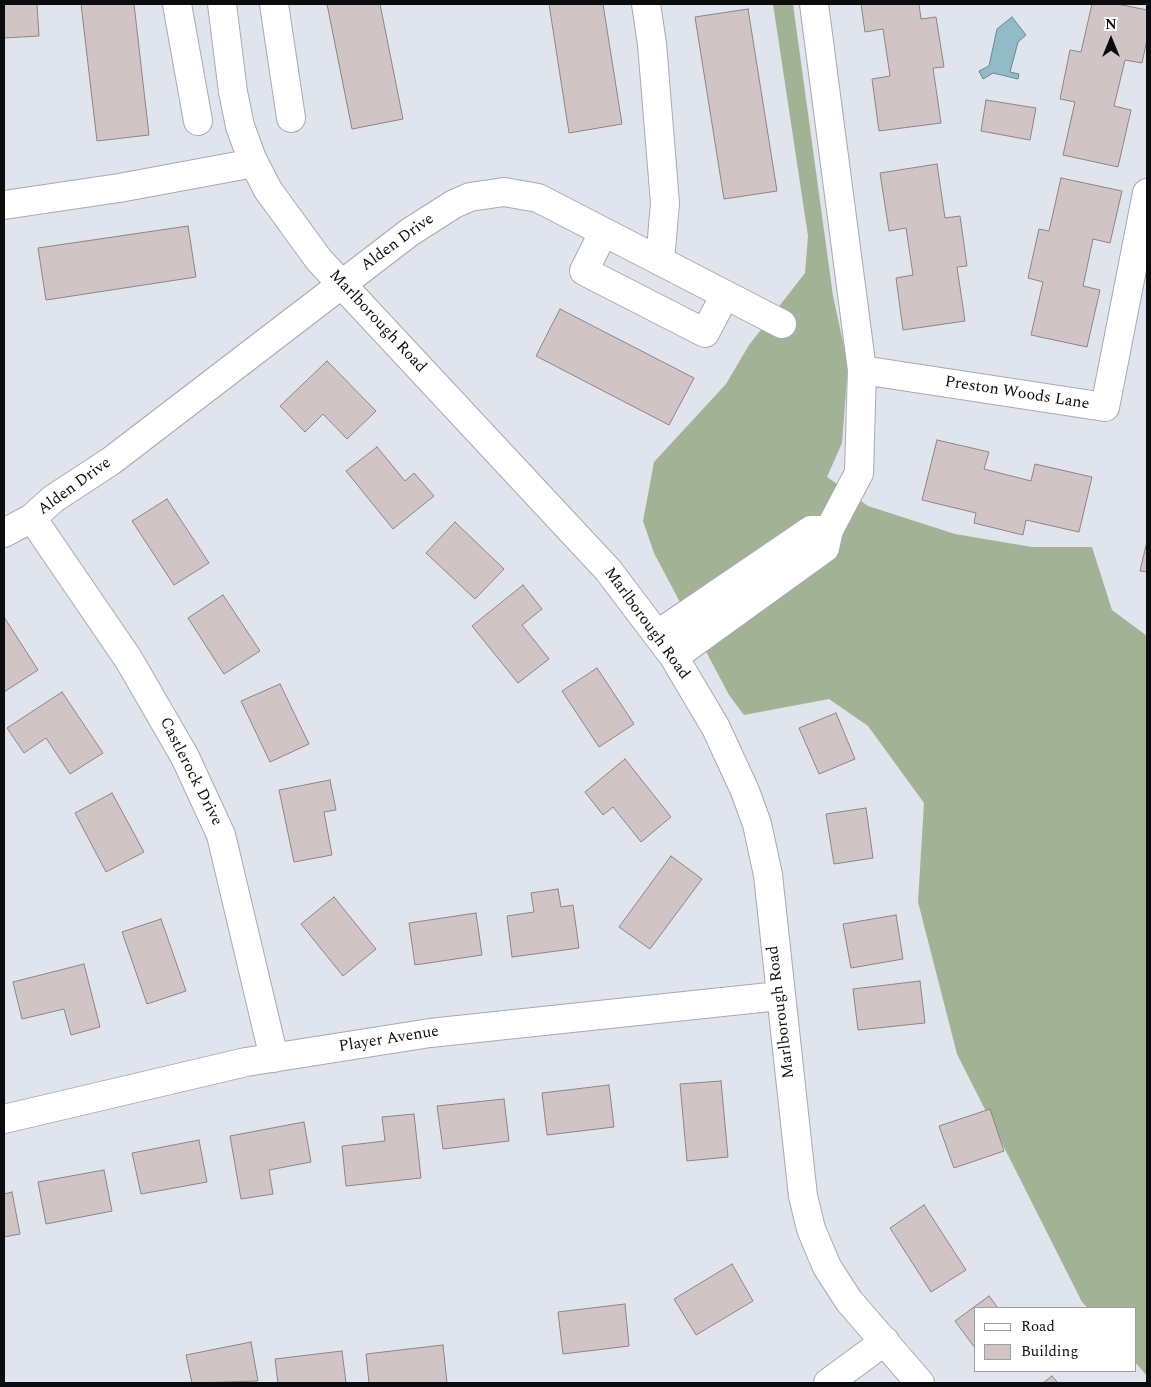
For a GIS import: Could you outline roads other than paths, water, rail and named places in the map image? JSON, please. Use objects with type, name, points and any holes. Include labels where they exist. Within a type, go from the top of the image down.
[{"type":"street","points":[[177,4],[198,121]]},
{"type":"street","name":"Marlborough Road","points":[[222,4],[233,92],[240,126],[254,163],[274,198],[319,260],[608,570],[674,657],[716,728],[745,791],[756,824],[768,875],[779,996],[803,1196],[811,1229],[827,1267],[849,1301],[920,1383]]},
{"type":"street","points":[[274,4],[291,118]]},
{"type":"street","points":[[646,4],[652,44],[665,203],[660,262]]},
{"type":"street","points":[[674,657],[825,548],[830,530],[859,473],[862,370],[814,4]]},
{"type":"street","points":[[4,204],[119,188],[254,163]]},
{"type":"street","name":"Alden Drive","points":[[4,533],[32,518],[53,499],[111,461],[410,232],[454,204],[487,193],[504,192],[538,198],[782,324]]},
{"type":"street","name":"Preston Woods Lane","points":[[862,370],[1105,407],[1147,193]]},
{"type":"street","points":[[603,233],[584,271],[706,333],[725,295]]},
{"type":"street","name":"Castlerock Drive","points":[[32,518],[129,660],[185,757],[221,835],[274,1058]]},
{"type":"street","points":[[658,634],[811,530],[830,530]]},
{"type":"street","name":"Player Avenue","points":[[4,1119],[246,1062],[430,1033],[779,996]]},
{"type":"street","points":[[828,1383],[885,1341]]},
{"type":"water","points":[[1012,17],[1026,35],[1018,42],[1010,72],[1019,74],[1018,79],[993,73],[983,79],[979,71],[989,66],[997,29]]}]
